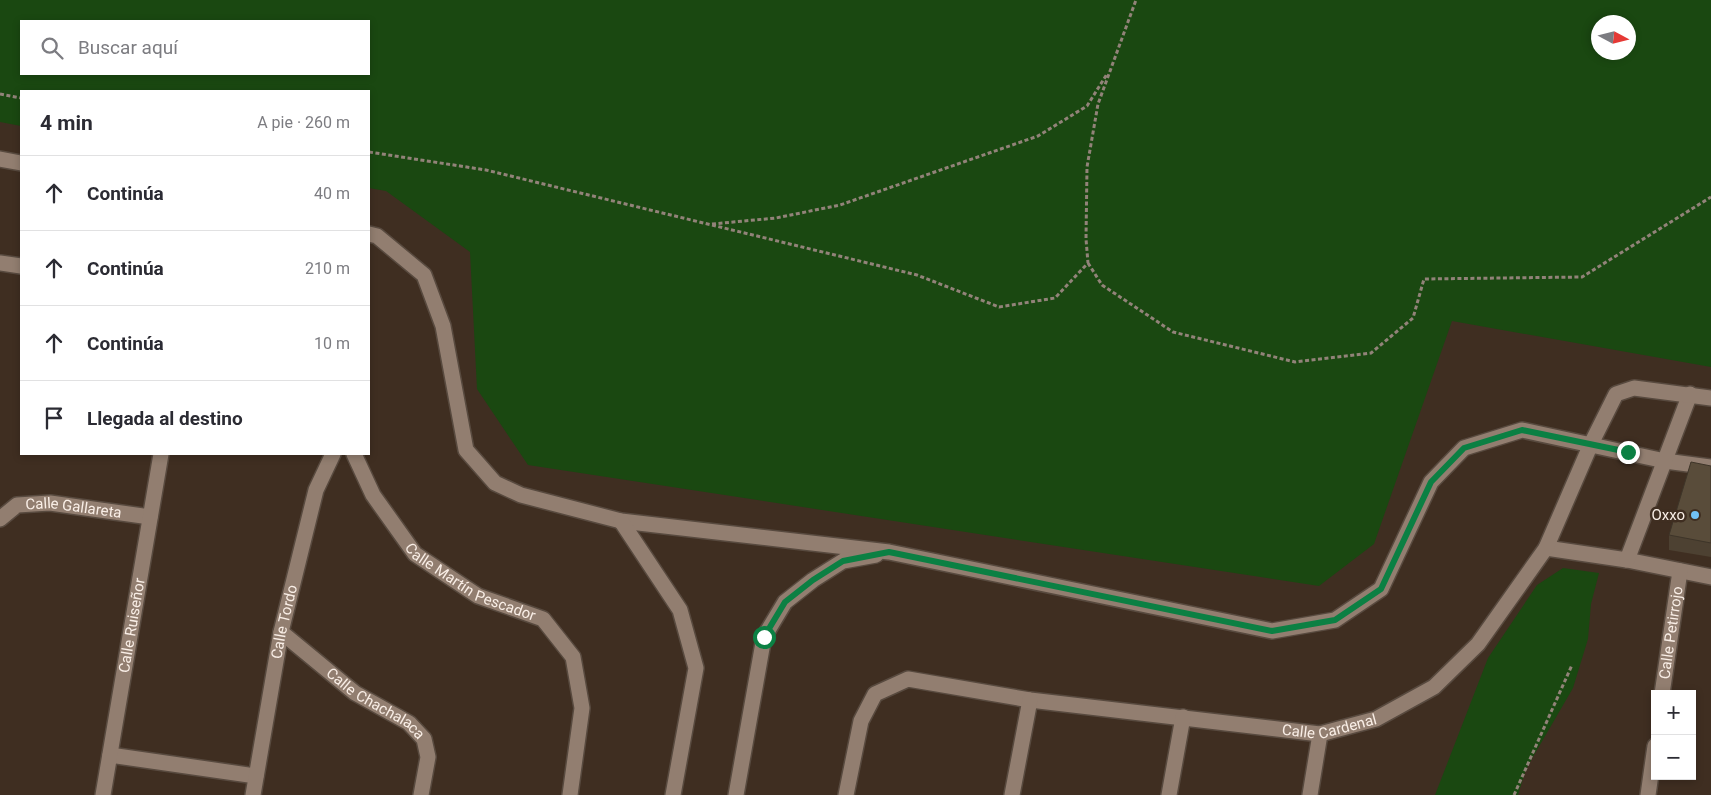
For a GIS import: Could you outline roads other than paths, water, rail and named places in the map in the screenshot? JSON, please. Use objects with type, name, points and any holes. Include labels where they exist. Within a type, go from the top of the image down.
[{"type":"street","points":[[0,159],[20,163]]},
{"type":"street","points":[[370,234],[377,236],[424,275],[443,326],[466,450],[495,483],[521,495],[621,521],[889,552],[1272,631],[1335,620],[1381,589],[1431,482],[1464,448],[1522,430],[1665,461],[1711,467]]},
{"type":"street","points":[[0,263],[20,266]]},
{"type":"street","name":"Calle Cardenal","points":[[846,795],[861,721],[875,694],[908,679],[1030,700],[1320,734],[1376,719],[1434,687],[1478,644],[1546,548],[1591,444],[1616,394],[1634,388],[1711,398]]},
{"type":"street","points":[[1627,560],[1690,394]]},
{"type":"street","name":"Calle Ruiseñor","points":[[103,795],[161,455]]},
{"type":"street","name":"Calle Tordo","points":[[253,795],[281,632],[316,490],[333,455]]},
{"type":"street","name":"Calle Martín Pescador","points":[[354,455],[373,495],[415,554],[478,596],[543,619],[573,657],[582,708],[570,795]]},
{"type":"street","name":"Calle Gallareta","points":[[0,519],[17,505],[50,503],[150,517]]},
{"type":"street","points":[[621,521],[680,610],[696,668],[673,795]]},
{"type":"street","points":[[1546,548],[1627,560],[1711,577]]},
{"type":"street","points":[[736,795],[764,637],[785,602],[813,580],[843,561],[889,552]]},
{"type":"street","name":"Calle Petirrojo","points":[[1663,690],[1680,571]]},
{"type":"street","name":"Calle Chachalaca","points":[[281,632],[355,693],[409,723],[424,739],[428,757],[421,795]]},
{"type":"street","points":[[1012,795],[1030,700]]},
{"type":"street","points":[[1169,795],[1183,717]]},
{"type":"street","points":[[1310,795],[1320,734]]},
{"type":"street","points":[[110,755],[256,776]]},
{"type":"street","points":[[1648,795],[1651,774]]},
{"type":"place","name":"Oxxo","points":[[1695,515]]}]
